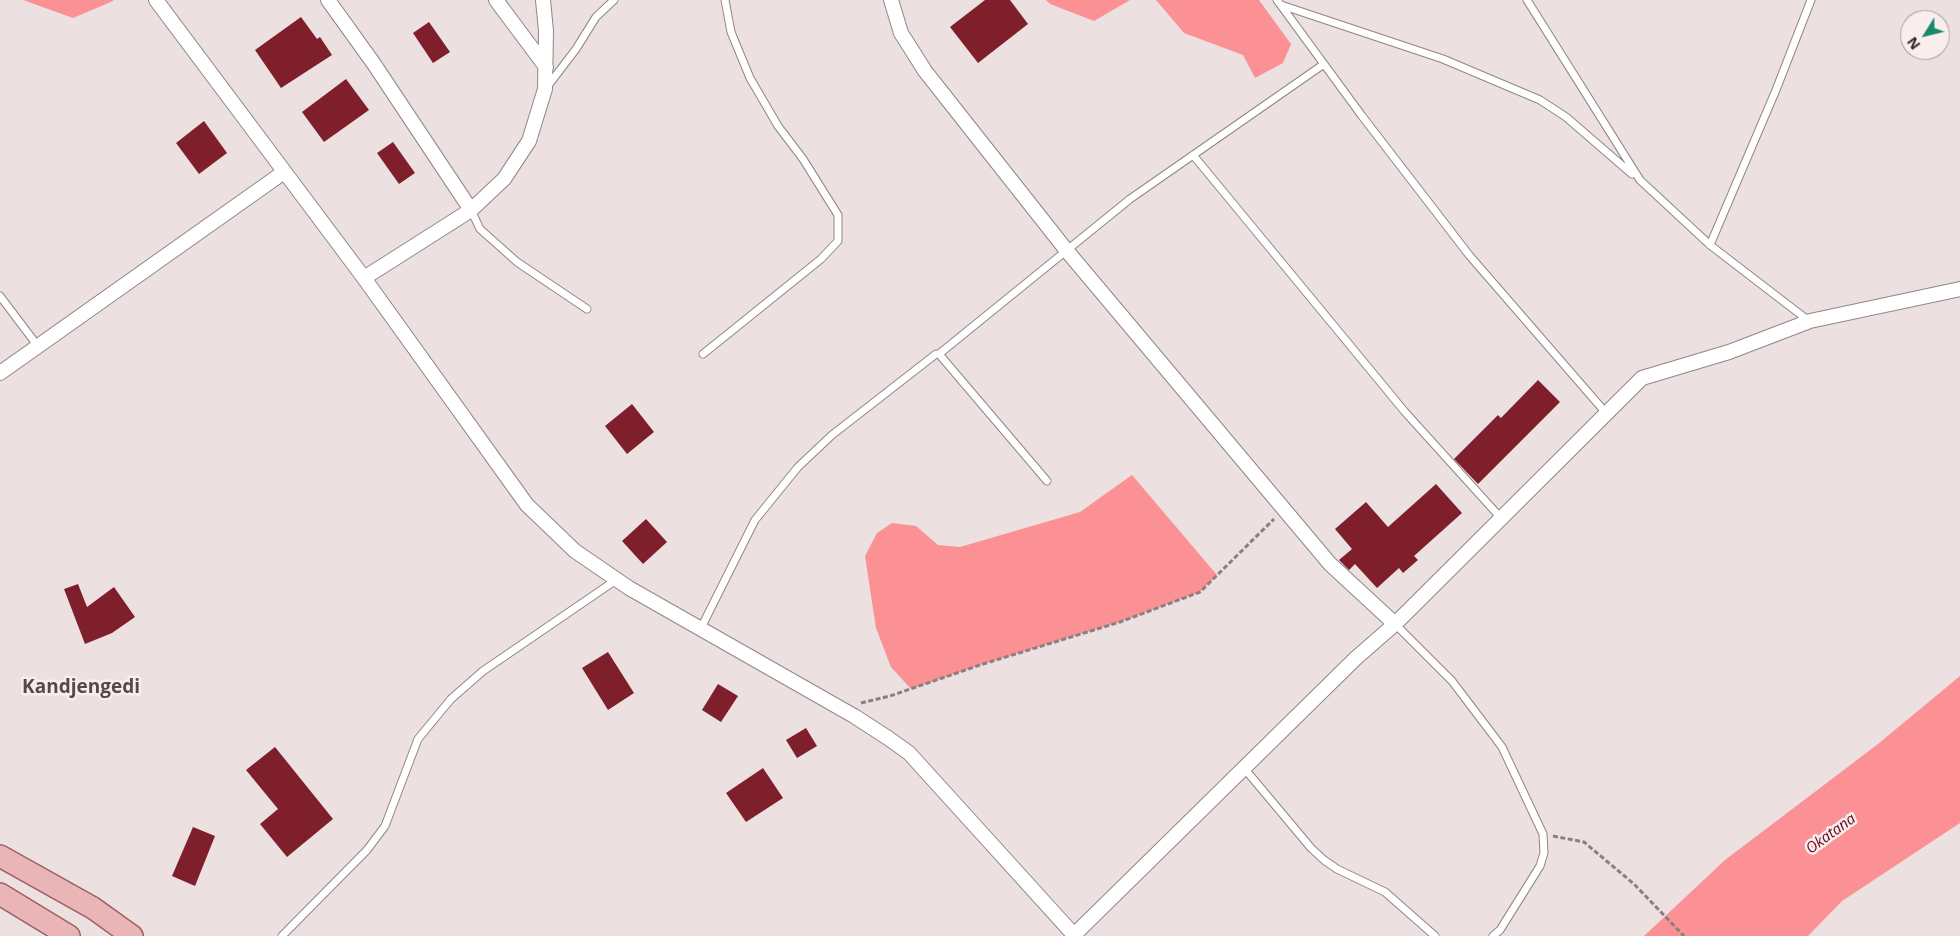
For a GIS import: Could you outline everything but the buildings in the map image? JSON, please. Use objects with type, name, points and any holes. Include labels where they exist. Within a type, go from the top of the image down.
[{"type":"main road","points":[[0,856],[93,908],[132,936]]},
{"type":"main road","points":[[0,894],[69,936]]},
{"type":"street","points":[[156,0],[364,278],[526,505],[575,551],[616,580],[700,630],[840,708],[909,753],[1073,936],[1394,624],[1642,378],[1729,352],[1810,321],[1960,289]]},
{"type":"street","points":[[328,0],[374,64],[470,210]]},
{"type":"street","points":[[496,0],[546,67]]},
{"type":"street","points":[[364,278],[470,210],[504,179],[529,141],[545,89],[546,31],[543,0]]},
{"type":"street","points":[[891,0],[901,33],[925,71],[1068,251],[1330,564],[1394,624]]},
{"type":"street","points":[[0,373],[37,344],[284,172]]},
{"type":"lane","points":[[545,89],[576,49],[596,17],[614,0]]},
{"type":"lane","points":[[703,354],[821,259],[838,241],[838,215],[803,159],[778,126],[750,78],[731,32],[725,0]]},
{"type":"lane","points":[[1527,0],[1640,180]]},
{"type":"lane","points":[[1710,245],[1776,90],[1811,0]]},
{"type":"lane","points":[[1279,3],[1443,59],[1540,100],[1566,117],[1640,180],[1710,245],[1810,321]]},
{"type":"lane","points":[[1279,3],[1469,255],[1606,413]]},
{"type":"lane","points":[[700,630],[755,520],[798,466],[832,435],[936,354],[939,354],[1130,199],[1324,64]]},
{"type":"lane","points":[[1193,155],[1405,412],[1500,517]]},
{"type":"lane","points":[[470,210],[480,229],[517,262],[587,308]]},
{"type":"lane","points":[[0,296],[37,344]]},
{"type":"lane","points":[[939,354],[1047,481]]},
{"type":"lane","points":[[282,936],[367,850],[385,826],[418,739],[452,698],[483,671],[616,580]]},
{"type":"lane","points":[[1394,624],[1452,681],[1502,747],[1543,834],[1544,853],[1540,866],[1500,930],[1493,936]]},
{"type":"lane","points":[[1244,768],[1311,848],[1324,860],[1337,870],[1385,892],[1435,936]]},
{"type":"path","points":[[840,708],[890,696],[983,664],[1120,622],[1200,592],[1284,510]]},
{"type":"path","points":[[1543,834],[1584,842],[1634,884],[1684,936]]},
{"type":"water","points":[[23,0],[113,0],[113,1],[73,18]]},
{"type":"water","points":[[1046,0],[1130,0],[1094,21],[1050,4]]},
{"type":"water","points":[[1156,0],[1259,0],[1291,44],[1283,63],[1255,78],[1243,55],[1184,33]]},
{"type":"water","points":[[1132,475],[1217,575],[1200,592],[1120,622],[983,664],[911,689],[891,667],[876,628],[865,556],[877,533],[892,523],[916,526],[938,545],[960,547],[1080,512]]},
{"type":"water","name":"Okatana","points":[[1960,676],[1960,823],[1842,901],[1808,936],[1644,936],[1725,860],[1878,744]]},
{"type":"district","name":"Kandjengedi","points":[[81,688]]}]
